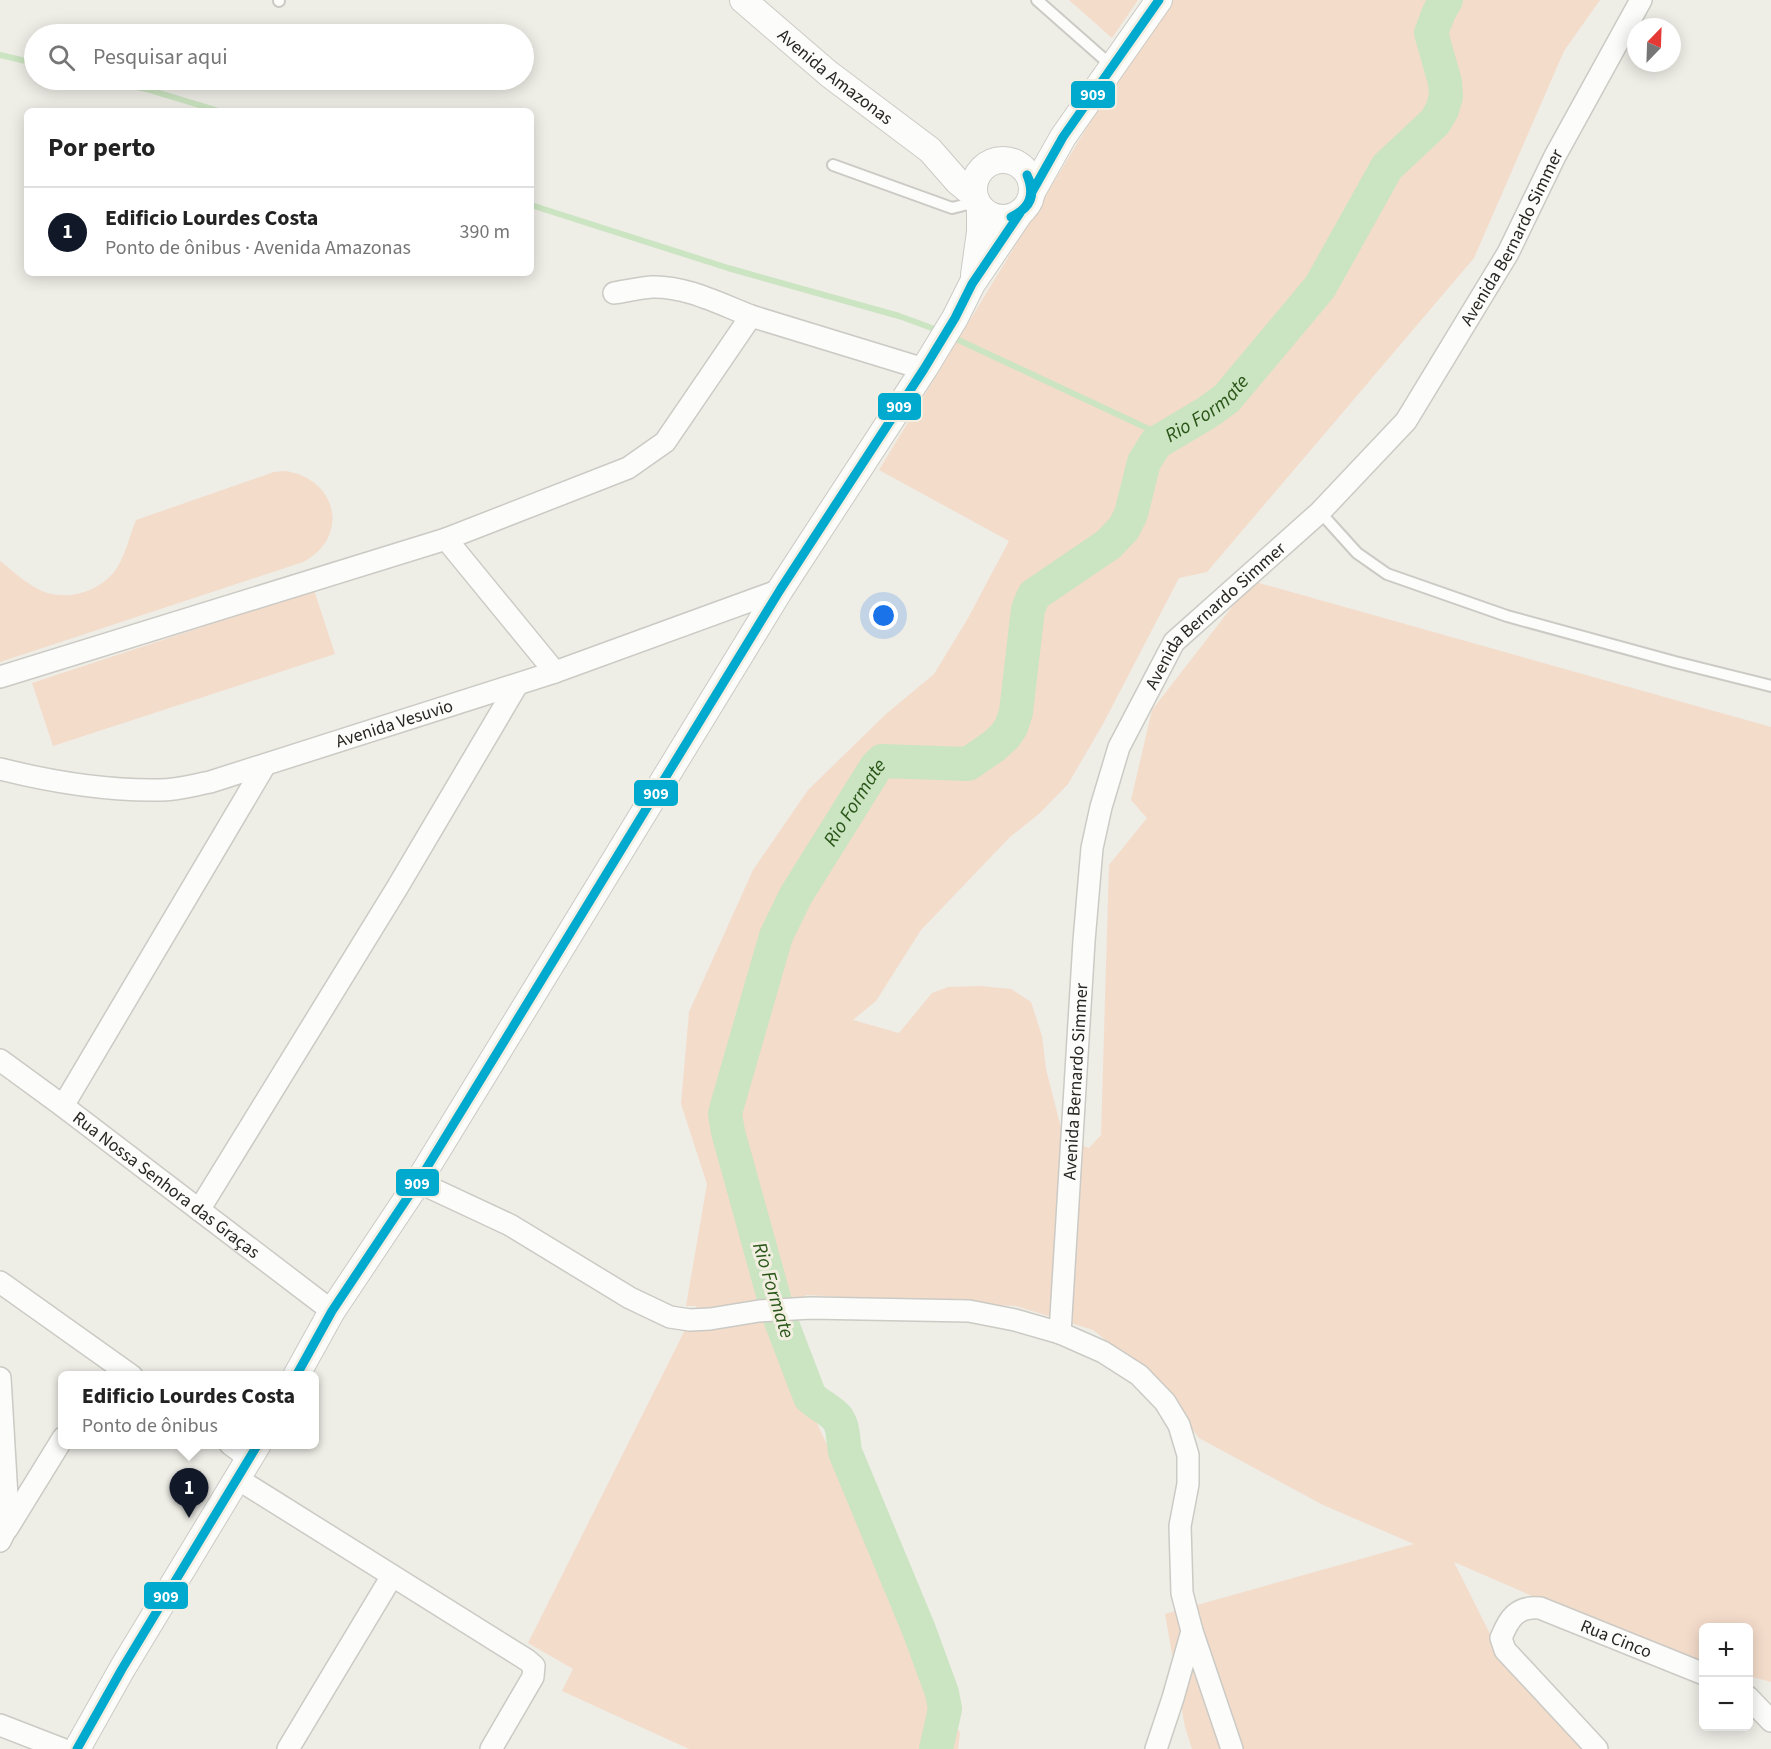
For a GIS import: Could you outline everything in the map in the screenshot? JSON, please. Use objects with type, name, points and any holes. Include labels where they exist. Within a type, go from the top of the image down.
[{"type":"street","name":"Avenida Amazonas","points":[[743,0],[829,74],[930,150],[977,201]]},
{"type":"street","points":[[299,1371],[332,1311],[418,1182],[780,590],[924,369],[972,284],[1026,203],[1063,137],[1159,0]]},
{"type":"street","name":"Avenida Bernardo Simmer","points":[[1060,1333],[1084,941],[1092,848],[1101,807],[1119,747],[1174,642],[1320,512],[1406,421],[1508,253],[1555,156],[1641,0]]},
{"type":"street","points":[[1015,163],[1063,137]]},
{"type":"street","name":"Avenida Amazonas","points":[[930,150],[970,164],[990,164]]},
{"type":"street","points":[[972,284],[980,232],[974,189],[976,177],[980,171],[999,160],[1015,163],[1028,175],[1032,186],[1026,203],[1010,218],[999,218],[988,214],[977,201]]},
{"type":"street","points":[[614,293],[652,287],[677,290],[751,316],[924,369]]},
{"type":"street","points":[[0,677],[446,539],[628,468],[665,442],[751,316]]},
{"type":"street","points":[[446,539],[555,672]]},
{"type":"street","name":"Avenida Vesuvio","points":[[0,769],[40,779],[98,787],[162,790],[210,782],[517,685],[780,590]]},
{"type":"street","points":[[199,1210],[397,888],[517,685]]},
{"type":"street","points":[[63,1106],[265,765]]},
{"type":"street","name":"Rua Nossa Senhora das Graças","points":[[0,1060],[332,1311]]},
{"type":"street","points":[[418,1182],[510,1225],[630,1298],[670,1317],[690,1320],[710,1319],[759,1311],[811,1308],[969,1311],[1015,1320],[1060,1333],[1103,1352],[1139,1375],[1165,1402],[1179,1425],[1188,1455],[1188,1484],[1180,1526],[1182,1593],[1192,1631],[1232,1749]]},
{"type":"street","points":[[0,1282],[106,1368]]},
{"type":"street","points":[[0,1378],[8,1514],[2,1537]]},
{"type":"street","points":[[2,1537],[58,1446]]},
{"type":"street","points":[[77,1749],[244,1457],[392,1576],[534,1666],[533,1677],[491,1749]]},
{"type":"street","points":[[288,1749],[392,1576]]},
{"type":"street","name":"Rua Cinco","points":[[1597,1749],[1505,1650],[1501,1638],[1506,1625],[1515,1614],[1527,1607],[1540,1608],[1699,1672]]},
{"type":"street","points":[[1156,1749],[1192,1631]]},
{"type":"street","points":[[1753,1692],[1771,1698]]},
{"type":"street","points":[[1753,1701],[1771,1721]]},
{"type":"street","points":[[0,1725],[62,1749]]},
{"type":"lane","points":[[1037,0],[1113,67]]},
{"type":"lane","points":[[833,165],[952,208],[977,201]]},
{"type":"lane","points":[[1320,512],[1357,553],[1387,574],[1507,616],[1771,686]]},
{"type":"shaded area","points":[[1069,0],[1138,0],[1112,38]]},
{"type":"shaded area","points":[[1173,0],[1600,0],[1564,51],[1474,258],[1207,572],[1179,578],[1103,724],[1068,784],[1040,813],[1010,837],[921,930],[876,1001],[853,1020],[899,1033],[932,993],[948,987],[980,986],[1011,989],[1031,1002],[1042,1036],[1046,1069],[1061,1128],[1072,1142],[1089,1148],[1101,1135],[1109,865],[1147,818],[1131,800],[1152,710],[1252,581],[1771,727],[1771,1682],[1753,1677],[1753,1623],[1699,1623],[1699,1662],[1659,1651],[1454,1562],[1502,1658],[1586,1749],[1192,1749],[1185,1727],[1165,1614],[1414,1544],[1323,1505],[1199,1438],[1153,1377],[1093,1330],[1016,1306],[806,1295],[802,1302],[763,1306],[960,1733],[958,1749],[689,1749],[562,1691],[573,1669],[528,1643],[697,1306],[686,1306],[707,1184],[681,1104],[689,1012],[753,870],[808,790],[886,714],[934,674],[967,620],[1009,541],[879,470],[1089,124]]},
{"type":"shaded area","points":[[285,471],[303,476],[316,485],[326,496],[332,510],[332,524],[328,538],[318,551],[303,562],[0,662],[0,561],[42,591],[61,595],[81,593],[99,585],[114,572],[124,554],[136,520],[274,472]]},
{"type":"shaded area","points":[[314,590],[335,654],[53,746],[32,683]]},
{"type":"waterway","name":"Rio Formate","points":[[936,1749],[945,1709],[942,1693],[919,1630],[845,1452],[840,1422],[810,1397],[779,1316],[728,1132],[725,1114],[776,936],[796,895],[876,767],[882,761],[968,764],[1005,736],[1016,712],[1028,609],[1034,595],[1109,544],[1124,528],[1131,514],[1144,462],[1156,443],[1227,398],[1320,287],[1387,167],[1435,122],[1446,97],[1445,82],[1431,33],[1446,0]]},
{"type":"waterway","points":[[0,55],[24,61]]},
{"type":"waterway","points":[[149,90],[209,108]]},
{"type":"waterway","points":[[534,206],[728,268],[899,316],[940,331]]},
{"type":"waterway","points":[[952,337],[1151,430],[1158,442]]},
{"type":"transit line","name":"909","points":[[1032,192],[1063,137],[1159,0]]},
{"type":"transit line","name":"909","points":[[1011,217],[1023,209],[1029,200],[1031,189],[1027,175]]},
{"type":"transit line","name":"909","points":[[1011,217],[1027,205],[1032,195],[1027,175]]},
{"type":"transit line","name":"909","points":[[299,1371],[332,1311],[418,1182],[780,590],[924,369],[955,318],[972,284],[1020,213]]},
{"type":"transit line","name":"909","points":[[77,1749],[122,1669],[255,1449]]},
{"type":"place","name":"Edificio Lourdes Costa","points":[[189,1518]]}]
